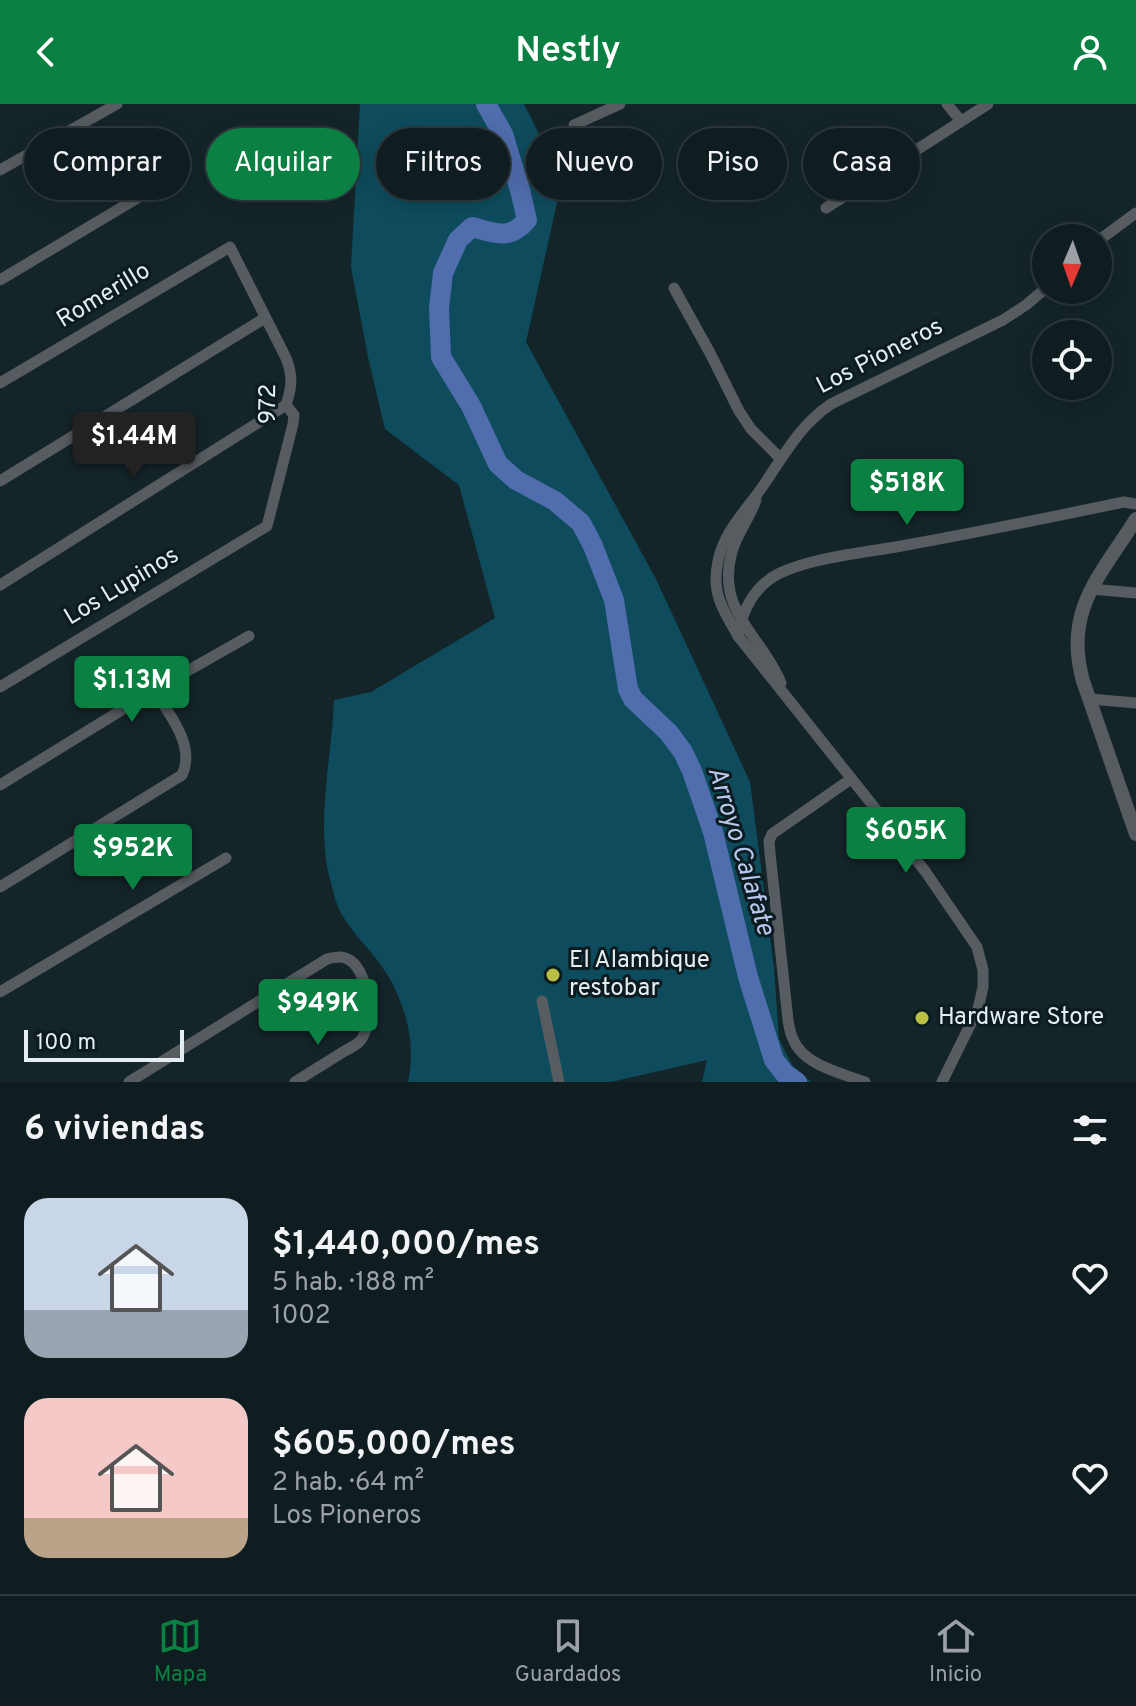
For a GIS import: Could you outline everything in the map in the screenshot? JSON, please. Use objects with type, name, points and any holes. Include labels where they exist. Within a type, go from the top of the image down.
[{"type":"street","points":[[0,170],[117,104]]},
{"type":"street","points":[[574,125],[620,104]]},
{"type":"street","points":[[947,104],[961,121]]},
{"type":"street","points":[[826,208],[988,104]]},
{"type":"street","points":[[0,280],[134,200]]},
{"type":"street","points":[[1112,231],[1136,213]]},
{"type":"street","name":"972","points":[[230,247],[292,373],[286,405],[294,415],[293,424],[267,526]]},
{"type":"street","name":"Romerillo","points":[[0,383],[230,247]]},
{"type":"street","points":[[674,288],[739,411],[751,429],[780,458]]},
{"type":"street","name":"Los Pioneros","points":[[942,1082],[978,1009],[983,987],[982,960],[972,939],[925,871],[738,636],[719,598],[716,580],[718,560],[738,517],[807,423],[831,404],[1003,320],[1032,300]]},
{"type":"street","points":[[0,481],[265,318]]},
{"type":"street","points":[[0,585],[286,405]]},
{"type":"street","name":"Los Pioneros","points":[[759,492],[752,514],[733,547],[730,587],[740,619],[780,679],[784,693]]},
{"type":"street","points":[[738,636],[740,619],[748,603],[779,573],[808,564],[1124,502],[1136,504]]},
{"type":"street","points":[[1136,519],[1083,605],[1078,648],[1080,668],[1090,699],[1132,807],[1136,834]]},
{"type":"street","name":"Los Lupinos","points":[[0,687],[267,526]]},
{"type":"street","points":[[1091,589],[1136,593]]},
{"type":"street","points":[[0,785],[154,690],[249,636]]},
{"type":"street","points":[[0,887],[182,775],[187,758],[185,748],[177,727],[154,690]]},
{"type":"street","points":[[1090,699],[1136,703]]},
{"type":"street","points":[[851,779],[772,834],[769,841],[788,1020],[793,1041],[813,1062],[865,1082]]},
{"type":"street","points":[[0,992],[226,858]]},
{"type":"street","points":[[129,1082],[327,959],[349,959],[359,969],[366,986],[368,1018],[360,1042],[295,1082]]},
{"type":"street","points":[[542,1001],[559,1082]]},
{"type":"shaded area","points":[[360,104],[524,104],[536,128],[526,128],[526,200],[558,200],[526,342],[656,579],[750,782],[774,968],[779,1039],[792,1065],[811,1082],[702,1082],[707,1060],[611,1082],[408,1082],[411,1049],[400,999],[384,969],[342,914],[328,871],[324,829],[334,700],[371,692],[495,618],[459,485],[385,429],[351,267],[355,200],[360,200]]},
{"type":"waterway","name":"Arroyo Calafate","points":[[486,104],[503,134],[527,220],[514,231],[502,234],[472,227],[458,240],[443,273],[439,308],[441,357],[471,406],[498,464],[516,480],[555,501],[581,523],[593,546],[614,600],[628,689],[633,699],[669,733],[692,771],[713,832],[748,977],[774,1060],[785,1074],[797,1082]]},
{"type":"place","name":"El Alambique restobar","points":[[553,975]]},
{"type":"place","name":"Hardware Store","points":[[922,1018]]}]
